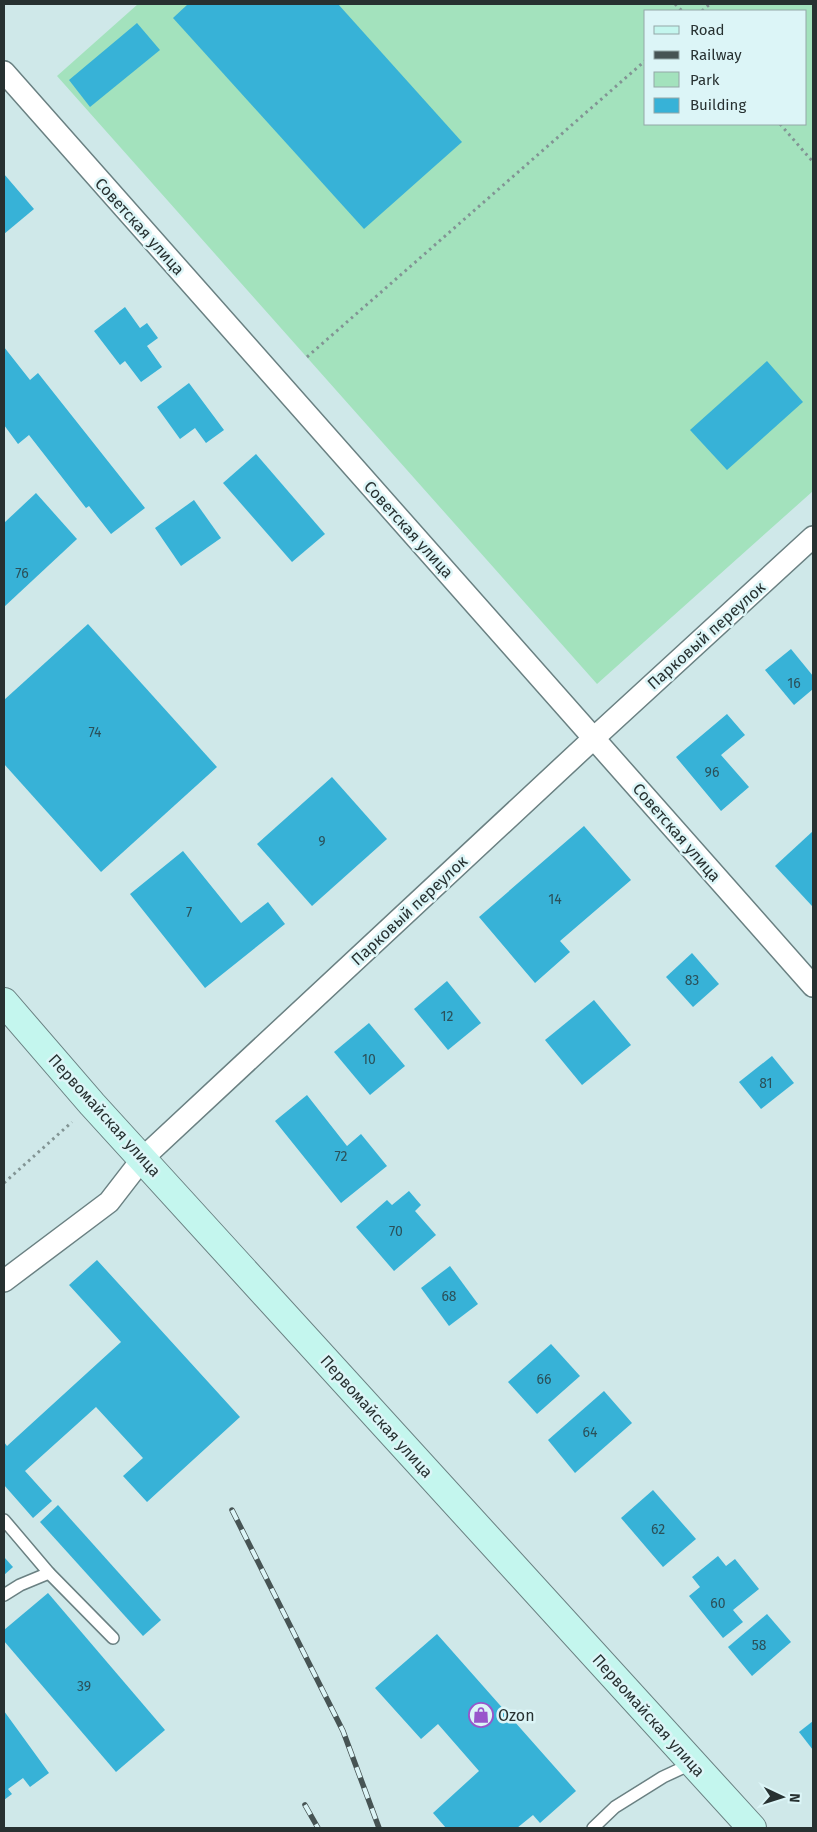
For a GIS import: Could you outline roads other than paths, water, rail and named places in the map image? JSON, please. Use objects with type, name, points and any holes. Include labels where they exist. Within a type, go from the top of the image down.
[{"type":"main road","name":"Первомайская улица","points":[[4,1002],[92,1104],[752,1828]]},
{"type":"street","name":"Советская улица","points":[[4,72],[813,986]]},
{"type":"street","name":"Парковый переулок","points":[[4,1281],[109,1202],[143,1158],[813,537]]},
{"type":"lane","points":[[4,1520],[49,1573],[114,1638]]},
{"type":"lane","points":[[4,1595],[20,1584],[49,1573]]},
{"type":"lane","points":[[593,1828],[615,1807],[663,1778],[693,1763]]},
{"type":"railway","points":[[232,1510],[343,1731],[379,1828]]},
{"type":"railway","points":[[305,1805],[318,1828]]},
{"type":"place","name":"Ozon","points":[[481,1715]]}]
